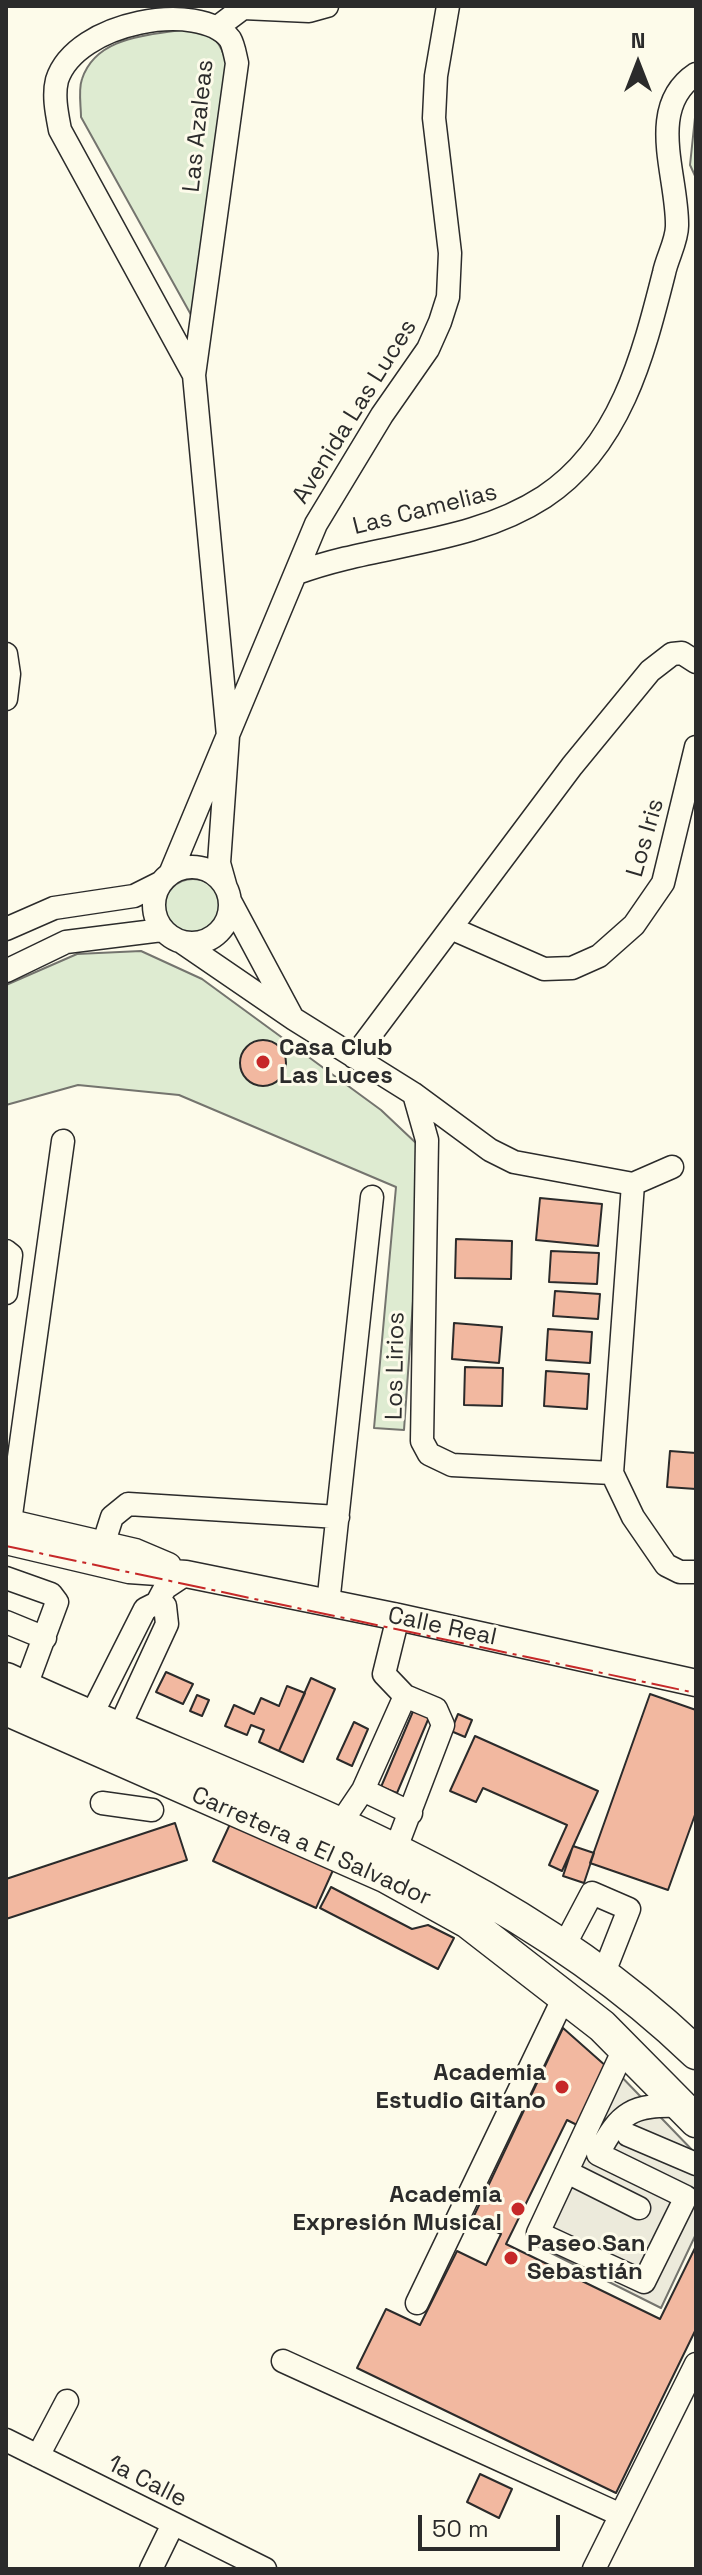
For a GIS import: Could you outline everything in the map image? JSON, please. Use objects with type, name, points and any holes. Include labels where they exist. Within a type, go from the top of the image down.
[{"type":"highway","name":"Carretera a El Salvador","points":[[16,1688],[105,1722],[396,1848],[484,1894],[603,1975],[696,2053]]},
{"type":"highway","name":"Carretera a El Salvador","points":[[16,1688],[46,1728],[416,1891],[468,1922],[565,1995],[688,2114]]},
{"type":"highway","points":[[6,1723],[46,1728]]},
{"type":"main road","name":"Calle Real","points":[[7,1529],[135,1552],[186,1574]]},
{"type":"main road","name":"Calle Real","points":[[7,1529],[129,1570],[186,1574],[696,1683]]},
{"type":"street","points":[[219,26],[243,8],[309,11],[327,6]]},
{"type":"street","name":"Avenida Las Luces","points":[[165,879],[316,524],[343,477],[428,349],[448,297],[450,253],[434,118],[436,76],[448,6]]},
{"type":"street","name":"Las Azaleas","points":[[194,375],[60,130],[56,84],[63,66],[83,41],[104,26],[133,15],[181,11],[203,15],[230,38],[237,63],[194,375],[228,736]]},
{"type":"street","name":"Las Camelias","points":[[297,573],[330,560],[485,527],[547,495],[586,462],[629,393],[687,226],[669,164],[670,103],[683,82],[696,74]]},
{"type":"street","points":[[354,1057],[453,929],[572,766],[650,671],[672,654],[682,653],[696,662]]},
{"type":"street","points":[[6,654],[9,674],[6,699]]},
{"type":"street","name":"Avenida Las Luces","points":[[228,736],[219,863],[228,895]]},
{"type":"street","name":"Los Iris","points":[[453,929],[544,969],[572,968],[599,956],[634,925],[663,883],[696,747]]},
{"type":"street","points":[[6,929],[54,908],[134,896],[195,867],[218,878],[294,1019]]},
{"type":"street","points":[[165,879],[153,907],[162,930],[514,1162],[633,1184],[672,1167]]},
{"type":"street","points":[[183,943],[195,943],[217,934],[225,925],[228,895]]},
{"type":"street","points":[[6,971],[66,942],[162,930]]},
{"type":"street","name":"Los Lirios","points":[[414,1094],[427,1140],[420,1430],[429,1454],[452,1465],[612,1473]]},
{"type":"street","points":[[426,1170],[435,1150],[444,1141],[461,1136],[475,1138]]},
{"type":"street","points":[[7,1529],[63,1141]]},
{"type":"street","points":[[633,1184],[612,1473],[624,1503],[666,1565],[680,1572],[696,1572]]},
{"type":"street","points":[[328,1604],[372,1197]]},
{"type":"street","points":[[6,1251],[11,1255],[6,1293]]},
{"type":"street","points":[[103,1545],[112,1517],[128,1504],[338,1517]]},
{"type":"street","points":[[105,1722],[167,1624],[165,1606],[157,1603],[165,1588],[186,1574]]},
{"type":"street","points":[[6,1578],[51,1594],[57,1602],[45,1638],[16,1688]]},
{"type":"street","points":[[396,1848],[443,1725],[436,1709],[405,1696],[384,1674],[398,1617]]},
{"type":"street","points":[[6,1622],[45,1638]]},
{"type":"street","points":[[340,1824],[363,1790],[405,1696]]},
{"type":"street","points":[[363,1790],[411,1813]]},
{"type":"street","points":[[102,1803],[152,1810]]},
{"type":"street","points":[[564,1946],[592,1893],[629,1909],[603,1975]]},
{"type":"street","points":[[417,2303],[565,1995]]},
{"type":"street","points":[[589,2150],[624,2049]]},
{"type":"street","points":[[589,2150],[686,2197],[644,2282],[538,2233],[567,2172],[613,2125],[632,2110],[688,2114]]},
{"type":"street","points":[[628,2135],[696,2164]]},
{"type":"street","points":[[567,2172],[639,2208]]},
{"type":"street","points":[[283,2361],[621,2515]]},
{"type":"street","points":[[594,2569],[696,2364]]},
{"type":"street","points":[[38,2456],[67,2401]]},
{"type":"street","name":"1a Calle","points":[[6,2440],[265,2569]]},
{"type":"street","points":[[151,2569],[173,2524]]},
{"type":"green space","points":[[192,28],[216,40],[227,65],[195,322],[81,117],[80,93],[89,64],[113,45]]},
{"type":"green space","points":[[696,108],[696,178],[690,165]]},
{"type":"green space","points":[[193,879],[204,881],[213,888],[220,897],[220,919],[213,928],[204,935],[193,937],[182,935],[173,928],[166,919],[164,908],[166,897],[173,888],[182,881]]},
{"type":"green space","points":[[141,951],[202,979],[381,1110],[417,1144],[421,1187],[404,1430],[374,1428],[396,1187],[179,1095],[78,1085],[6,1105],[6,985],[77,954]]},
{"type":"shaded area","points":[[614,2069],[696,2154],[696,2234],[661,2308],[527,2241]]},
{"type":"building","name":"Casa Club Las Luces","points":[[263,1040],[279,1047],[286,1063],[279,1079],[263,1086],[247,1079],[240,1063],[247,1047]]},
{"type":"building","points":[[540,1198],[602,1204],[598,1246],[536,1240]]},
{"type":"building","points":[[456,1239],[512,1241],[511,1279],[455,1278]]},
{"type":"building","points":[[551,1251],[599,1253],[597,1284],[549,1282]]},
{"type":"building","points":[[555,1291],[600,1294],[598,1319],[553,1316]]},
{"type":"building","points":[[454,1323],[502,1327],[499,1363],[452,1359]]},
{"type":"building","points":[[548,1329],[592,1332],[590,1363],[546,1360]]},
{"type":"building","points":[[465,1367],[503,1368],[502,1406],[464,1405]]},
{"type":"building","points":[[546,1371],[589,1374],[587,1409],[544,1406]]},
{"type":"building","points":[[670,1451],[696,1453],[696,1489],[667,1487]]},
{"type":"building","points":[[166,1672],[193,1684],[183,1704],[156,1692]]},
{"type":"building","points":[[311,1678],[335,1689],[303,1762],[279,1751]]},
{"type":"building","points":[[287,1686],[305,1693],[279,1751],[259,1742],[264,1730],[251,1725],[247,1735],[225,1726],[234,1705],[254,1714],[261,1698],[279,1706]]},
{"type":"building","points":[[650,1694],[696,1710],[696,1812],[668,1890],[590,1863]]},
{"type":"building","points":[[197,1695],[209,1700],[202,1716],[190,1711]]},
{"type":"building","points":[[414,1709],[430,1715],[397,1793],[381,1787]]},
{"type":"building","points":[[458,1714],[472,1720],[465,1737],[451,1731]]},
{"type":"building","points":[[354,1722],[368,1729],[352,1766],[337,1759]]},
{"type":"building","points":[[475,1736],[598,1791],[562,1871],[549,1865],[567,1825],[483,1788],[476,1802],[450,1791]]},
{"type":"building","points":[[231,1822],[334,1868],[316,1908],[213,1861]]},
{"type":"building","points":[[175,1823],[187,1860],[6,1919],[6,1879]]},
{"type":"building","points":[[573,1846],[594,1853],[584,1883],[563,1876]]},
{"type":"building","points":[[331,1887],[412,1929],[428,1925],[454,1938],[438,1969],[320,1908]]},
{"type":"building","name":"Paseo San Sebastián","points":[[563,2028],[607,2067],[579,2126],[567,2120],[506,2244],[660,2319],[696,2246],[696,2329],[616,2493],[357,2368],[386,2309],[420,2325],[457,2251],[486,2265],[501,2234],[472,2220]]},
{"type":"building","points":[[480,2474],[512,2489],[499,2518],[467,2502]]},
{"type":"power","points":[[6,1546],[696,1693]]},
{"type":"place","name":"Casa Club Las Luces","points":[[263,1062]]},
{"type":"place","name":"Academia Estudio Gitano","points":[[562,2087]]},
{"type":"place","name":"Academia Expresión Musical","points":[[518,2209]]},
{"type":"place","name":"Paseo San Sebastián","points":[[511,2258]]}]
